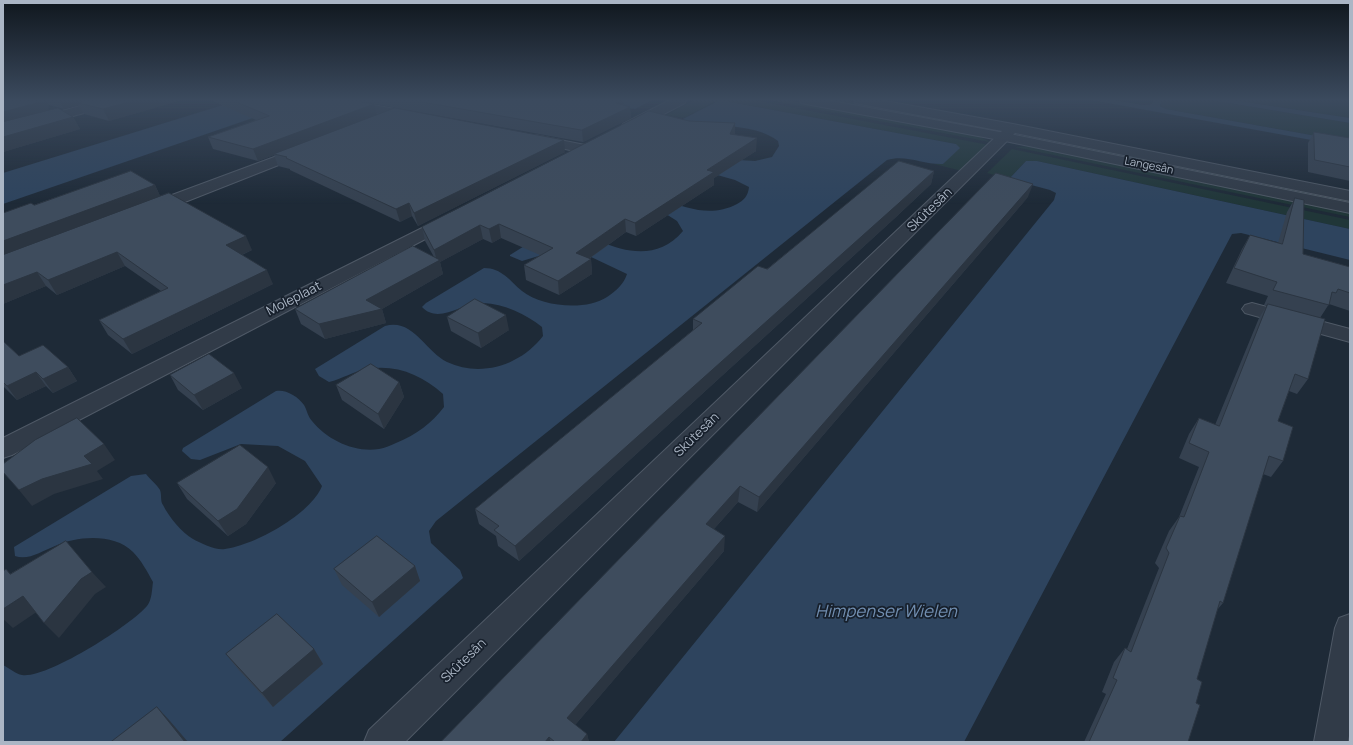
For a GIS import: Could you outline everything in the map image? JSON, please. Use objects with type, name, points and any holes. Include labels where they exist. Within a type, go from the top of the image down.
[{"type":"street","points":[[560,161],[612,135]]},
{"type":"street","name":"Skûtesân","points":[[381,742],[1007,135]]},
{"type":"street","name":"Langesân","points":[[1017,135],[1350,208]]},
{"type":"street","name":"Langesân","points":[[1019,135],[1350,196]]},
{"type":"street","points":[[522,137],[598,142]]},
{"type":"street","points":[[137,214],[316,145]]},
{"type":"street","name":"Moleplaat","points":[[3,449],[463,212]]},
{"type":"street","points":[[1252,309],[1350,336]]},
{"type":"street","points":[[1331,742],[1350,628]]},
{"type":"green space","points":[[906,135],[936,135],[989,145],[962,171],[934,164],[943,164],[956,144]]},
{"type":"green space","points":[[952,135],[979,136],[990,142]]},
{"type":"green space","points":[[1031,135],[1350,199],[1350,203],[1028,138],[1025,136]]},
{"type":"green space","points":[[1310,135],[1350,135],[1350,142]]},
{"type":"green space","points":[[1028,146],[1350,212],[1350,217],[1015,147]]},
{"type":"green space","points":[[1012,149],[1350,220],[1350,229],[1037,161],[1026,161],[1009,179],[987,173]]},
{"type":"water","points":[[127,135],[204,135],[3,204],[3,173]]},
{"type":"water","points":[[768,135],[906,135],[956,144],[960,148],[943,164],[901,158],[887,160],[436,521],[429,531],[431,543],[460,570],[463,578],[280,742],[3,742],[3,665],[22,675],[34,674],[50,669],[88,649],[138,615],[149,604],[153,582],[144,566],[133,552],[125,546],[106,539],[84,538],[74,540],[55,546],[35,555],[25,557],[15,556],[14,547],[131,476],[146,474],[160,490],[162,503],[169,515],[185,533],[196,541],[218,549],[225,549],[266,535],[294,517],[306,507],[316,497],[322,486],[305,461],[278,446],[241,444],[200,460],[191,459],[182,451],[183,448],[276,391],[287,392],[298,399],[304,405],[311,419],[318,428],[342,444],[370,450],[381,449],[403,440],[429,423],[444,407],[443,394],[435,387],[408,372],[388,368],[362,370],[329,382],[319,376],[315,369],[385,326],[395,325],[411,331],[439,357],[460,367],[473,369],[500,366],[524,355],[543,336],[542,327],[514,310],[499,305],[483,303],[436,314],[429,312],[422,307],[426,303],[484,268],[496,270],[522,291],[541,301],[552,304],[588,304],[607,297],[622,284],[627,274],[589,256],[552,252],[522,261],[510,255],[561,223],[591,238],[623,249],[639,251],[655,250],[669,243],[683,231],[677,221],[666,214],[665,200],[692,209],[710,211],[728,208],[742,201],[747,195],[749,187],[735,180],[703,171],[688,157],[755,161],[772,157],[779,146],[778,141]]},
{"type":"water","points":[[1283,135],[1310,135],[1350,142],[1350,147]]},
{"type":"water","name":"Himpenser Wielen","points":[[1026,161],[1037,161],[1350,229],[1350,260],[1241,233],[1232,234],[964,742],[614,742],[1054,200],[1056,193],[1050,190],[1009,179]]},
{"type":"building","points":[[214,135],[291,135],[253,149],[208,137]]},
{"type":"building","points":[[325,135],[536,135],[564,140],[414,213],[409,203],[396,209],[286,158],[287,157],[274,154]]},
{"type":"building","points":[[602,135],[735,135],[757,138],[707,170],[714,172],[635,223],[625,219],[576,253],[591,259],[558,281],[524,265],[553,248],[499,224],[489,229],[480,225],[434,250],[422,227]]},
{"type":"building","points":[[1314,135],[1331,135],[1350,138],[1350,167],[1315,160]]},
{"type":"building","points":[[899,161],[934,171],[515,546],[494,530],[499,526],[475,509],[702,323],[693,319],[758,266],[767,269]]},
{"type":"building","points":[[131,171],[155,185],[3,241],[3,213],[31,203],[34,205]]},
{"type":"building","points":[[996,173],[1033,184],[759,497],[740,486],[706,524],[725,536],[567,718],[587,734],[581,742],[555,742],[549,737],[545,742],[441,742]]},
{"type":"building","points":[[169,193],[246,236],[226,245],[267,270],[123,339],[99,320],[168,288],[117,252],[48,280],[37,272],[3,285],[3,255]]},
{"type":"building","points":[[1295,198],[1304,200],[1303,254],[1350,267],[1350,293],[1338,289],[1336,293],[1332,292],[1329,305],[1273,290],[1277,282],[1234,268],[1250,235],[1282,244]]},
{"type":"building","points":[[413,246],[440,260],[366,300],[382,309],[319,324],[295,309]]},
{"type":"building","points":[[475,299],[506,315],[478,333],[447,317]]},
{"type":"building","points":[[1268,304],[1325,319],[1308,379],[1295,374],[1278,421],[1293,427],[1283,461],[1269,456],[1223,603],[1220,601],[1197,679],[1202,682],[1196,703],[1200,705],[1188,742],[1089,742],[1117,680],[1113,678],[1125,648],[1131,652],[1169,553],[1166,548],[1180,516],[1184,517],[1209,452],[1189,443],[1199,418],[1219,426]]},
{"type":"building","points":[[3,341],[19,356],[43,345],[68,367],[43,379],[36,372],[7,386],[3,382]]},
{"type":"building","points":[[209,354],[234,373],[194,395],[170,375]]},
{"type":"building","points":[[371,364],[399,382],[378,414],[336,385]]},
{"type":"building","points":[[77,418],[104,444],[84,456],[92,464],[42,479],[19,490],[3,472],[3,464],[35,440]]},
{"type":"building","points":[[240,445],[268,467],[237,509],[218,521],[177,483]]},
{"type":"building","points":[[377,536],[415,566],[372,602],[334,569]]},
{"type":"building","points":[[66,541],[92,572],[81,579],[44,623],[23,596],[3,609],[3,571],[6,569],[10,574]]},
{"type":"building","points":[[277,614],[314,649],[262,693],[226,654]]},
{"type":"building","points":[[157,707],[185,742],[111,742]]}]
